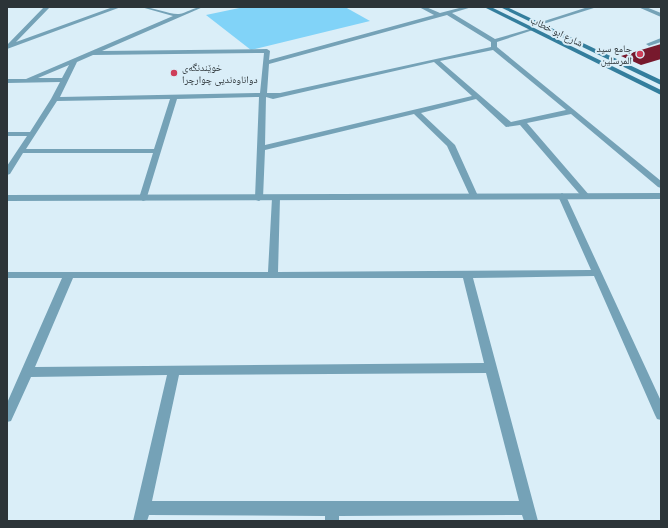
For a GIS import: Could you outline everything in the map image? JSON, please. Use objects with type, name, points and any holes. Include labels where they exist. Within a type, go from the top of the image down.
[{"type":"main road","name":"شارع ابو خطاب","points":[[487,7],[661,93]]},
{"type":"main road","name":"شارع ابو خطاب","points":[[503,7],[661,83]]},
{"type":"street","points":[[8,48],[47,7]]},
{"type":"street","points":[[41,13],[55,7]]},
{"type":"street","points":[[8,48],[118,7]]},
{"type":"street","points":[[144,7],[179,16]]},
{"type":"street","points":[[26,81],[200,7]]},
{"type":"street","points":[[422,7],[439,15]]},
{"type":"street","points":[[267,63],[469,7]]},
{"type":"street","points":[[538,24],[594,7]]},
{"type":"street","points":[[641,7],[661,15]]},
{"type":"street","points":[[448,13],[494,45],[661,185]]},
{"type":"street","points":[[55,99],[263,97],[279,95],[435,60],[494,45],[531,29]]},
{"type":"street","points":[[24,31],[41,35]]},
{"type":"street","points":[[649,44],[661,40]]},
{"type":"street","points":[[92,53],[267,51],[263,97],[259,198]]},
{"type":"street","points":[[435,60],[509,124],[572,111]]},
{"type":"street","points":[[7,172],[55,99],[74,61]]},
{"type":"street","points":[[7,81],[64,80]]},
{"type":"street","points":[[143,198],[174,97]]},
{"type":"street","points":[[262,148],[477,97]]},
{"type":"street","points":[[415,111],[451,145],[474,196]]},
{"type":"street","points":[[522,122],[586,196]]},
{"type":"street","points":[[7,134],[33,134]]},
{"type":"street","points":[[21,151],[158,150]]},
{"type":"street","points":[[562,196],[661,415]]},
{"type":"street","points":[[7,198],[661,196]]},
{"type":"street","points":[[274,275],[276,198]]},
{"type":"street","points":[[7,275],[467,275],[598,273]]},
{"type":"street","points":[[7,417],[69,275]]},
{"type":"street","points":[[174,371],[142,514],[529,514],[467,275]]},
{"type":"street","points":[[27,372],[492,368]]},
{"type":"shaded area","points":[[244,7],[345,7],[370,21],[251,50],[206,15]]},
{"type":"building","name":"جامع سيد المرسلين","points":[[661,44],[661,59],[641,65],[621,56]]},
{"type":"place","name":"جامع سيد المرسلين","points":[[640,54]]},
{"type":"place","name":"خوێندنگەی دواناوەندیی چوارچرا","points":[[174,73]]}]
